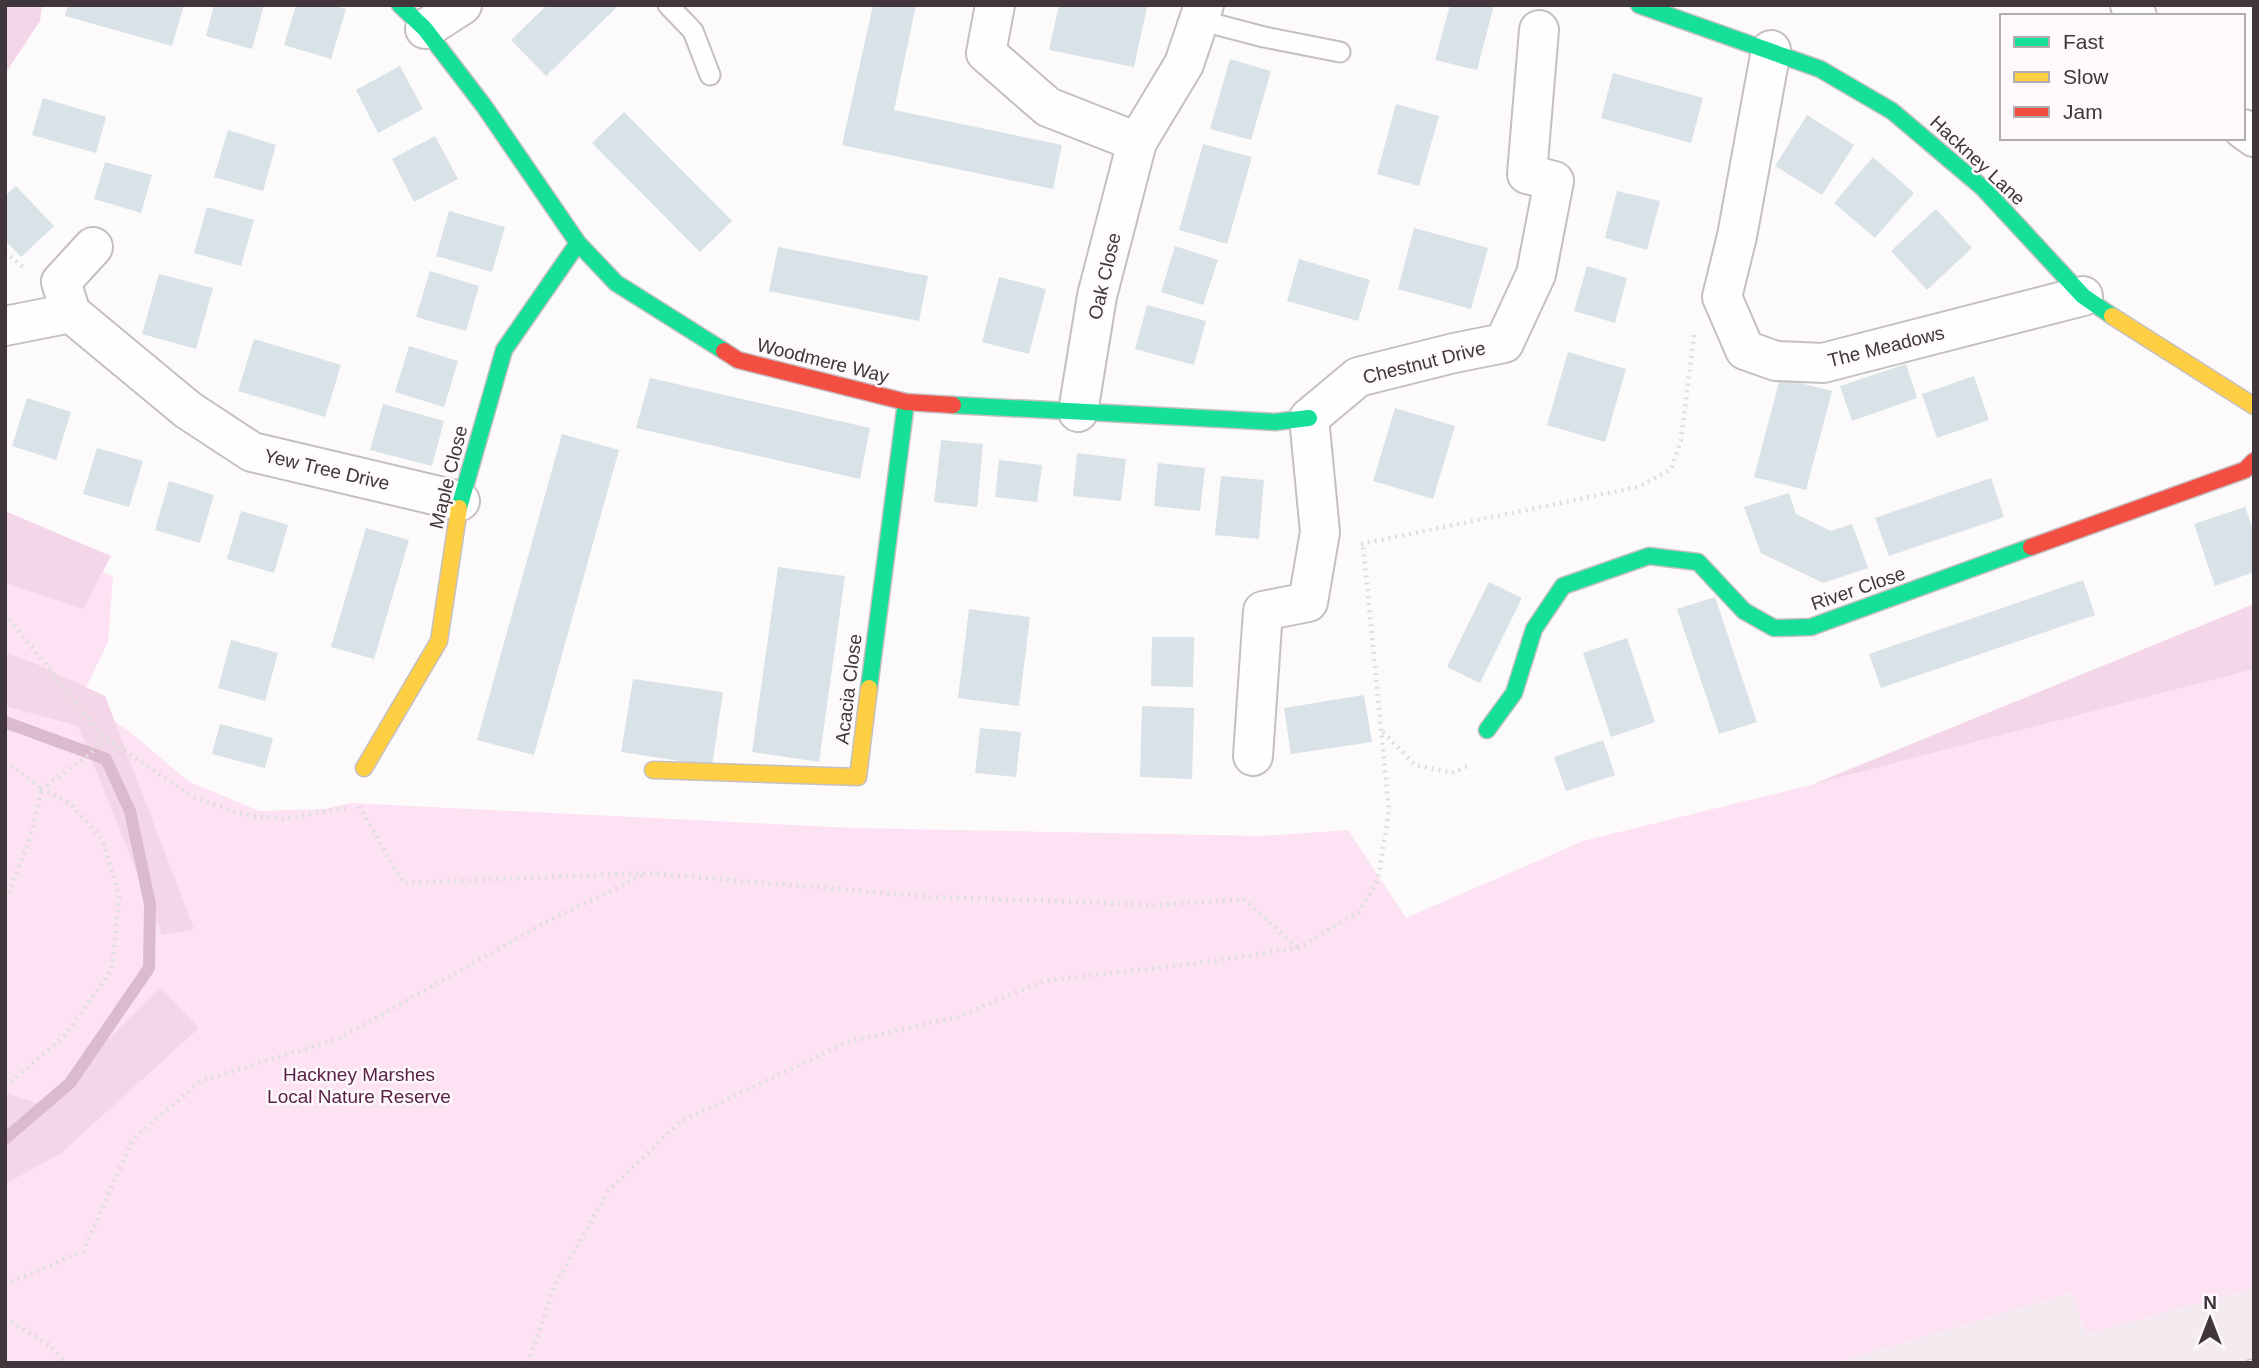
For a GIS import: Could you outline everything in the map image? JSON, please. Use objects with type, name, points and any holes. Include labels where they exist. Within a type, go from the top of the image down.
[{"type":"street","points":[[413,17],[462,5]]},
{"type":"street","points":[[995,5],[986,52],[1048,107],[1137,142]]},
{"type":"street","name":"Hackney Lane","points":[[1639,5],[1821,69],[1892,111],[1983,188],[2083,296],[2158,347],[2254,406]]},
{"type":"street","name":"Oak Close","points":[[1079,412],[1097,296],[1137,142],[1184,64],[1201,13]]},
{"type":"street","name":"Woodmere Way","points":[[413,17],[484,106],[579,243],[616,283],[738,360],[906,402],[1275,422],[1309,418]]},
{"type":"street","name":"Chestnut Drive","points":[[1309,418],[1358,377],[1504,343],[1536,274],[1554,181],[1527,174],[1539,30]]},
{"type":"street","points":[[1722,297],[1737,236],[1771,50]]},
{"type":"street","name":"Maple Close","points":[[364,768],[439,641],[460,501],[505,350],[579,243]]},
{"type":"street","points":[[5,326],[71,313],[61,282],[93,247]]},
{"type":"street","name":"The Meadows","points":[[1722,297],[1745,350],[1776,361],[1823,363],[2083,296]]},
{"type":"street","name":"Yew Tree Drive","points":[[71,313],[188,410],[252,452],[460,501]]},
{"type":"street","name":"Acacia Close","points":[[653,770],[858,778],[906,402]]},
{"type":"street","points":[[1253,755],[1262,611],[1308,601],[1320,532],[1309,418]]},
{"type":"street","name":"River Close","points":[[1487,730],[1514,693],[1534,629],[1563,586],[1588,577],[1649,556],[1698,562],[1744,611],[1773,628],[1811,627],[2232,475],[2245,470],[2254,461]]},
{"type":"lane","points":[[668,5],[693,31],[710,75]]},
{"type":"lane","points":[[1201,13],[1297,45],[1340,52]]},
{"type":"path","points":[[528,1363],[555,1285],[608,1190],[680,1122],[847,1042],[957,1017],[1042,981],[1199,963],[1298,948],[1359,912],[1378,879],[1390,811],[1363,544],[1638,487],[1671,469],[1681,440],[1696,315],[1722,297]]},
{"type":"path","points":[[5,614],[103,738],[193,797],[244,815],[285,819],[358,805]]},
{"type":"path","points":[[1382,732],[1415,765],[1452,773],[1478,761],[1487,730]]},
{"type":"path","points":[[5,901],[29,841],[42,789],[91,753],[103,738]]},
{"type":"path","points":[[5,761],[42,789],[71,804],[103,840],[119,897],[112,969],[64,1037],[5,1086]]},
{"type":"path","points":[[364,768],[358,805],[403,883],[647,873],[933,897],[1162,905],[1244,899],[1298,948]]},
{"type":"path","points":[[5,1285],[83,1251],[133,1139],[201,1082],[338,1039],[552,919],[647,873]]},
{"type":"path","points":[[5,1318],[51,1346],[65,1363]]},
{"type":"shaded area","points":[[5,5],[42,5],[40,21],[5,74]]},
{"type":"shaded area","points":[[5,511],[111,556],[83,609],[5,583]]},
{"type":"shaded area","points":[[2254,604],[2254,669],[1811,785]]},
{"type":"shaded area","points":[[5,652],[105,696],[194,929],[162,935],[78,726],[5,706]]},
{"type":"shaded area","points":[[160,987],[199,1028],[60,1154],[5,1184],[5,1093],[43,1105]]},
{"type":"shaded area","points":[[2254,1288],[2254,1363],[1836,1363],[2071,1293],[2087,1334]]},
{"type":"green space","name":"Hackney Marshes Local Nature Reserve","points":[[5,535],[113,576],[108,642],[81,698],[130,732],[188,781],[259,811],[324,809],[351,803],[853,828],[1263,836],[1348,830],[1406,918],[1583,841],[1811,785],[2254,669],[2254,1288],[2087,1334],[2071,1293],[1836,1363],[5,1363]]},
{"type":"building","points":[[68,5],[184,5],[172,46],[65,16]]},
{"type":"building","points":[[214,5],[264,5],[252,49],[206,36]]},
{"type":"building","points":[[296,5],[332,5],[346,9],[331,59],[284,45]]},
{"type":"building","points":[[547,5],[619,5],[546,76],[511,40]]},
{"type":"building","points":[[873,5],[916,5],[894,110],[1062,145],[1053,189],[842,145]]},
{"type":"building","points":[[1059,5],[1147,7],[1134,67],[1049,50]]},
{"type":"building","points":[[1450,5],[1494,5],[1477,70],[1435,60]]},
{"type":"building","points":[[1230,59],[1271,71],[1251,140],[1210,129]]},
{"type":"building","points":[[400,66],[423,109],[378,133],[356,90]]},
{"type":"building","points":[[1613,73],[1703,98],[1691,143],[1601,118]]},
{"type":"building","points":[[43,98],[106,117],[96,153],[32,135]]},
{"type":"building","points":[[1396,104],[1439,116],[1419,186],[1377,174]]},
{"type":"building","points":[[624,112],[732,221],[700,252],[592,143]]},
{"type":"building","points":[[1807,115],[1854,145],[1822,195],[1775,166]]},
{"type":"building","points":[[228,130],[276,145],[263,191],[214,177]]},
{"type":"building","points":[[435,136],[458,179],[414,202],[392,159]]},
{"type":"building","points":[[1203,144],[1252,157],[1227,244],[1179,230]]},
{"type":"building","points":[[1873,157],[1914,193],[1875,238],[1834,203]]},
{"type":"building","points":[[105,162],[152,175],[141,213],[94,199]]},
{"type":"building","points":[[16,186],[54,226],[21,257],[5,240],[5,196]]},
{"type":"building","points":[[1617,191],[1660,201],[1647,250],[1605,238]]},
{"type":"building","points":[[207,207],[254,220],[241,266],[194,253]]},
{"type":"building","points":[[1936,209],[1972,248],[1927,290],[1891,251]]},
{"type":"building","points":[[449,211],[505,227],[492,272],[436,256]]},
{"type":"building","points":[[1414,228],[1488,248],[1471,309],[1398,289]]},
{"type":"building","points":[[1175,246],[1218,260],[1203,305],[1161,292]]},
{"type":"building","points":[[778,247],[928,276],[919,321],[769,291]]},
{"type":"building","points":[[1299,259],[1370,280],[1358,321],[1287,301]]},
{"type":"building","points":[[1587,266],[1627,278],[1615,323],[1574,311]]},
{"type":"building","points":[[430,271],[479,286],[466,331],[416,317]]},
{"type":"building","points":[[159,274],[213,288],[196,349],[142,334]]},
{"type":"building","points":[[999,277],[1046,289],[1029,354],[982,342]]},
{"type":"building","points":[[1147,305],[1206,321],[1194,365],[1135,349]]},
{"type":"building","points":[[254,339],[341,365],[325,417],[238,391]]},
{"type":"building","points":[[409,346],[458,361],[444,407],[395,392]]},
{"type":"building","points":[[1568,352],[1626,369],[1605,442],[1547,425]]},
{"type":"building","points":[[1906,364],[1917,398],[1852,421],[1840,386]]},
{"type":"building","points":[[1974,376],[1989,420],[1937,438],[1922,394]]},
{"type":"building","points":[[650,378],[870,428],[860,479],[636,428]]},
{"type":"building","points":[[1780,378],[1832,391],[1806,490],[1754,477]]},
{"type":"building","points":[[27,398],[71,412],[56,460],[12,446]]},
{"type":"building","points":[[383,404],[444,421],[432,466],[370,450]]},
{"type":"building","points":[[1395,408],[1455,426],[1433,499],[1373,481]]},
{"type":"building","points":[[562,434],[619,450],[534,755],[477,740]]},
{"type":"building","points":[[941,440],[983,444],[977,507],[934,502]]},
{"type":"building","points":[[97,448],[143,461],[129,507],[83,494]]},
{"type":"building","points":[[1077,453],[1126,459],[1121,501],[1073,496]]},
{"type":"building","points":[[999,460],[1042,465],[1037,502],[995,497]]},
{"type":"building","points":[[1158,463],[1205,468],[1200,511],[1154,506]]},
{"type":"building","points":[[1221,476],[1264,480],[1259,539],[1215,535]]},
{"type":"building","points":[[1991,478],[2004,517],[1889,556],[1875,518]]},
{"type":"building","points":[[169,481],[214,495],[200,543],[155,530]]},
{"type":"building","points":[[1789,493],[1796,514],[1831,531],[1852,524],[1868,568],[1823,583],[1761,553],[1744,507]]},
{"type":"building","points":[[2245,507],[2254,532],[2254,572],[2215,586],[2194,524]]},
{"type":"building","points":[[241,511],[288,525],[274,573],[227,559]]},
{"type":"building","points":[[366,528],[409,540],[374,659],[331,647]]},
{"type":"building","points":[[778,567],[845,576],[819,762],[752,752]]},
{"type":"building","points":[[2083,580],[2095,615],[1881,688],[1869,654]]},
{"type":"building","points":[[1489,582],[1522,598],[1480,683],[1447,667]]},
{"type":"building","points":[[1715,597],[1757,722],[1719,734],[1677,609]]},
{"type":"building","points":[[969,609],[1030,617],[1019,706],[958,698]]},
{"type":"building","points":[[1152,637],[1194,637],[1193,687],[1151,686]]},
{"type":"building","points":[[1627,638],[1655,722],[1611,737],[1583,653]]},
{"type":"building","points":[[231,640],[278,653],[265,701],[218,688]]},
{"type":"building","points":[[633,679],[723,692],[712,766],[621,752]]},
{"type":"building","points":[[1364,695],[1372,742],[1291,754],[1284,708]]},
{"type":"building","points":[[1142,706],[1194,708],[1192,779],[1140,777]]},
{"type":"building","points":[[220,724],[273,738],[265,768],[212,754]]},
{"type":"building","points":[[980,728],[1021,732],[1016,777],[975,773]]},
{"type":"building","points":[[1603,740],[1615,775],[1566,791],[1554,757]]},
{"type":"waterway","points":[[5,722],[106,759],[130,811],[150,904],[149,968],[70,1083],[5,1139]]},
{"type":"railway","points":[[2249,1363],[2254,1362]]},
{"type":"traffic: fast","points":[[400,5],[425,29],[484,106],[578,243],[616,283],[724,351]]},
{"type":"traffic: fast","points":[[1639,5],[1820,69],[1892,111],[1983,188],[2083,296],[2112,316]]},
{"type":"traffic: fast","points":[[459,508],[504,350],[578,243]]},
{"type":"traffic: fast","points":[[869,688],[906,402]]},
{"type":"traffic: fast","points":[[953,405],[1275,422],[1309,418]]},
{"type":"traffic: fast","points":[[1487,730],[1514,693],[1534,629],[1563,586],[1649,556],[1698,562],[1744,611],[1774,628],[1811,627],[2031,547]]},
{"type":"traffic: slow","points":[[2112,316],[2254,406]]},
{"type":"traffic: slow","points":[[364,768],[439,641],[459,508]]},
{"type":"traffic: slow","points":[[653,770],[858,777],[869,688]]},
{"type":"traffic: jam","points":[[724,351],[738,360],[906,402],[953,405]]},
{"type":"traffic: jam","points":[[2031,547],[2245,470],[2254,461]]}]
